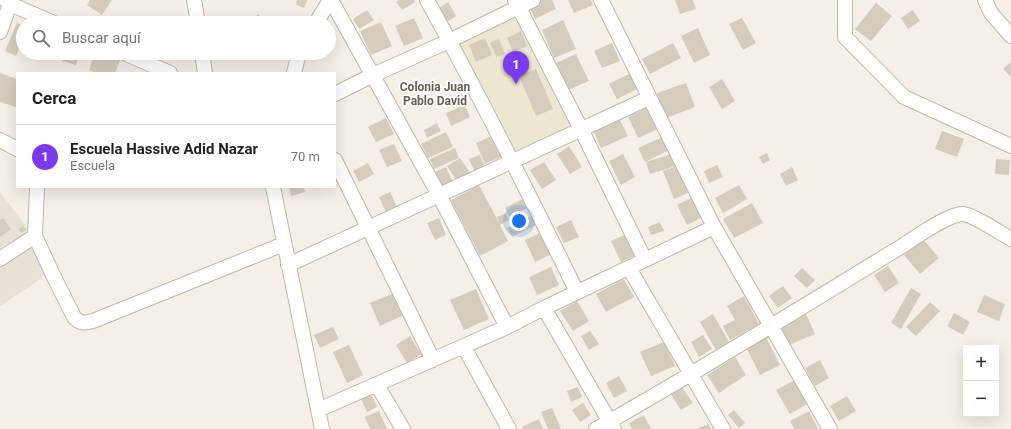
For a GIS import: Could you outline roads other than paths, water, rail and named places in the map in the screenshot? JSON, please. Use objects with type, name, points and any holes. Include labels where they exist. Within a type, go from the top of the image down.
[{"type":"street","points":[[194,0],[197,16]]},
{"type":"street","points":[[320,16],[330,0],[439,195],[507,327]]},
{"type":"street","points":[[427,0],[512,161],[577,292]]},
{"type":"street","points":[[336,94],[449,41],[517,4],[533,0]]},
{"type":"street","points":[[601,0],[714,227],[830,429]]},
{"type":"street","points":[[845,0],[845,37],[904,97],[1011,146]]},
{"type":"street","points":[[985,0],[991,13],[1011,36]]},
{"type":"street","points":[[0,32],[8,2],[39,16]]},
{"type":"street","points":[[517,4],[581,129],[645,260]]},
{"type":"street","points":[[140,60],[168,72]]},
{"type":"street","points":[[203,60],[205,72]]},
{"type":"street","points":[[294,72],[297,60]]},
{"type":"street","points":[[288,265],[649,98]]},
{"type":"street","points":[[0,140],[16,148]]},
{"type":"street","points":[[336,162],[433,360]]},
{"type":"street","points":[[37,188],[35,236],[74,317],[84,323],[93,321],[284,244]]},
{"type":"street","points":[[273,188],[322,429]]},
{"type":"street","points":[[596,429],[612,425],[692,374],[890,254],[939,222],[950,217],[963,214],[973,217],[1011,239]]},
{"type":"street","points":[[318,410],[464,347],[714,227]]},
{"type":"street","points":[[0,259],[35,236]]},
{"type":"street","points":[[629,268],[723,429]]},
{"type":"street","points":[[544,308],[612,425]]},
{"type":"street","points":[[464,347],[509,429]]},
{"type":"street","points":[[377,385],[403,429]]},
{"type":"place","name":"Escuela Hassive Adid Nazar","points":[[516,84]]},
{"type":"district","name":"Colonia Juan Pablo David","points":[[435,94]]}]
